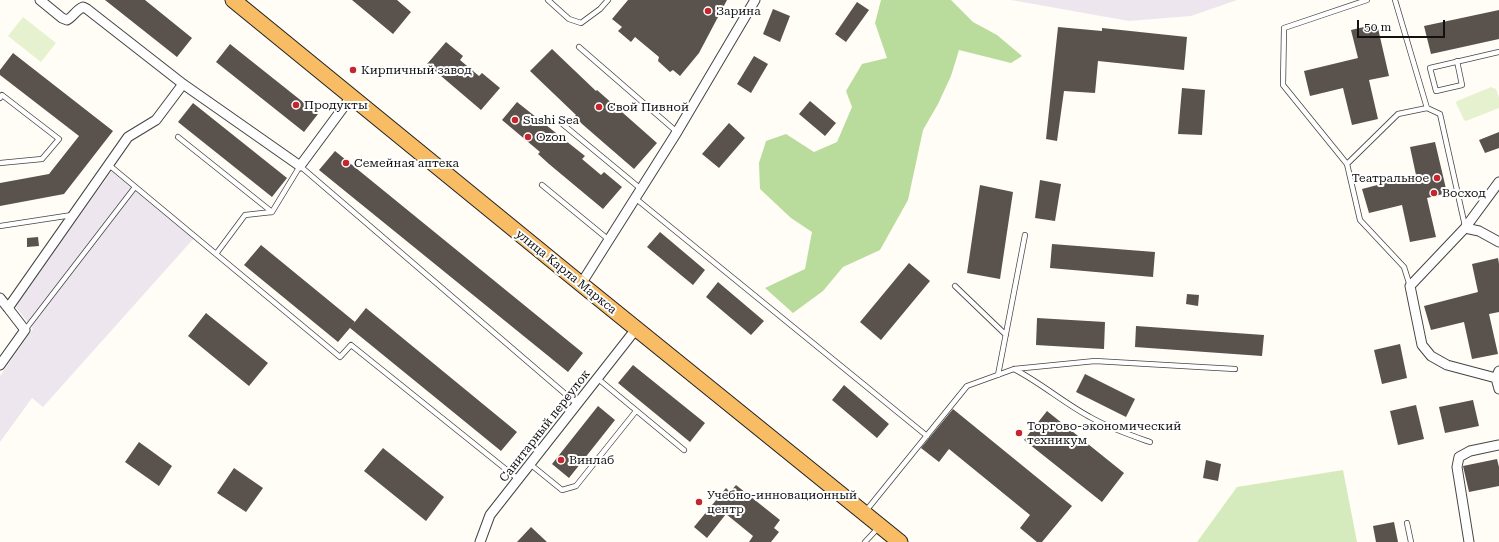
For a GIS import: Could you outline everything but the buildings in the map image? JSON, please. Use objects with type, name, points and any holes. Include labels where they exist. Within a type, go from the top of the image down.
[{"type":"highway","name":"улица Карла Маркса","points":[[233,0],[900,542]]},
{"type":"street","points":[[40,0],[62,18],[67,20],[71,18],[79,9],[83,7],[88,9],[184,84],[300,166],[351,97]]},
{"type":"street","points":[[581,284],[756,0]]},
{"type":"street","points":[[8,308],[128,137],[156,120],[184,84]]},
{"type":"street","points":[[1499,182],[1465,228],[1410,286],[1422,345],[1430,356],[1447,366],[1498,375],[1499,389]]},
{"type":"street","points":[[1465,228],[1479,231],[1499,242]]},
{"type":"street","points":[[0,298],[25,330],[0,365]]},
{"type":"street","name":"Санитарный переулок","points":[[480,542],[490,515],[636,329]]},
{"type":"street","points":[[1469,542],[1457,467],[1459,457],[1470,450],[1499,445]]},
{"type":"lane","points":[[548,0],[569,19],[581,23],[600,9],[608,0]]},
{"type":"lane","points":[[1367,0],[1284,28],[1283,85],[1347,164],[1360,220],[1404,266],[1410,286]]},
{"type":"lane","points":[[1395,0],[1427,108]]},
{"type":"lane","points":[[579,47],[676,132]]},
{"type":"lane","points":[[1456,61],[1462,85],[1436,91],[1430,68],[1456,61],[1499,52]]},
{"type":"lane","points":[[0,98],[2,94],[59,138],[42,159],[0,163]]},
{"type":"lane","points":[[1347,164],[1398,114],[1427,108],[1440,114],[1465,228]]},
{"type":"lane","points":[[560,122],[640,189]]},
{"type":"lane","points":[[178,137],[272,212]]},
{"type":"lane","points":[[109,165],[340,357],[351,345],[518,479]]},
{"type":"lane","points":[[272,212],[300,166],[577,404]]},
{"type":"lane","points":[[542,185],[609,240]]},
{"type":"lane","points":[[25,330],[135,187]]},
{"type":"lane","points":[[635,198],[927,436]]},
{"type":"lane","points":[[216,254],[245,215],[272,212]]},
{"type":"lane","points":[[0,226],[74,215]]},
{"type":"lane","points":[[998,375],[1025,235]]},
{"type":"lane","points":[[956,286],[1006,335]]},
{"type":"lane","points":[[864,513],[967,386],[1014,369],[1095,361],[1235,369]]},
{"type":"lane","points":[[1014,369],[1043,386],[1089,417],[1116,430],[1150,442]]},
{"type":"lane","points":[[597,378],[684,450]]},
{"type":"lane","points":[[530,464],[562,490],[576,486],[636,411]]},
{"type":"lane","points":[[1407,523],[1411,542]]},
{"type":"lane","points":[[865,542],[880,526]]},
{"type":"shaded area","points":[[1011,0],[1237,0],[1191,16],[1129,21]]},
{"type":"shaded area","points":[[114,168],[195,237],[43,407],[32,398],[0,442],[0,376],[33,329],[15,306]]},
{"type":"green space","points":[[881,0],[951,0],[973,22],[997,35],[1022,56],[1011,63],[959,50],[951,76],[938,104],[923,130],[908,200],[880,250],[843,267],[823,291],[793,313],[765,288],[805,269],[812,232],[791,218],[760,189],[759,163],[766,141],[786,134],[814,152],[837,142],[852,107],[846,91],[862,64],[887,58],[875,23]]},
{"type":"green space","points":[[23,17],[56,43],[41,62],[8,36]]},
{"type":"green space","points":[[1491,87],[1496,89],[1499,97],[1499,108],[1466,121],[1464,120],[1456,103],[1457,101]]},
{"type":"green space","points":[[1343,470],[1357,542],[1197,542],[1237,487]]},
{"type":"place","name":"Зарина","points":[[708,11]]},
{"type":"place","name":"Кирпичный завод","points":[[353,70]]},
{"type":"place","name":"Продукты","points":[[296,105]]},
{"type":"place","name":"Свой Пивной","points":[[599,107]]},
{"type":"place","name":"Sushi Sea","points":[[515,120]]},
{"type":"place","name":"Ozon","points":[[528,137]]},
{"type":"place","name":"Семейная аптека","points":[[346,163]]},
{"type":"place","name":"Театральное","points":[[1437,178]]},
{"type":"place","name":"Восход","points":[[1434,193]]},
{"type":"place","name":"Торгово-экономический техникум","points":[[1019,433]]},
{"type":"place","name":"Винлаб","points":[[561,460]]},
{"type":"place","name":"Учебно-инновационный центр","points":[[699,502]]}]
